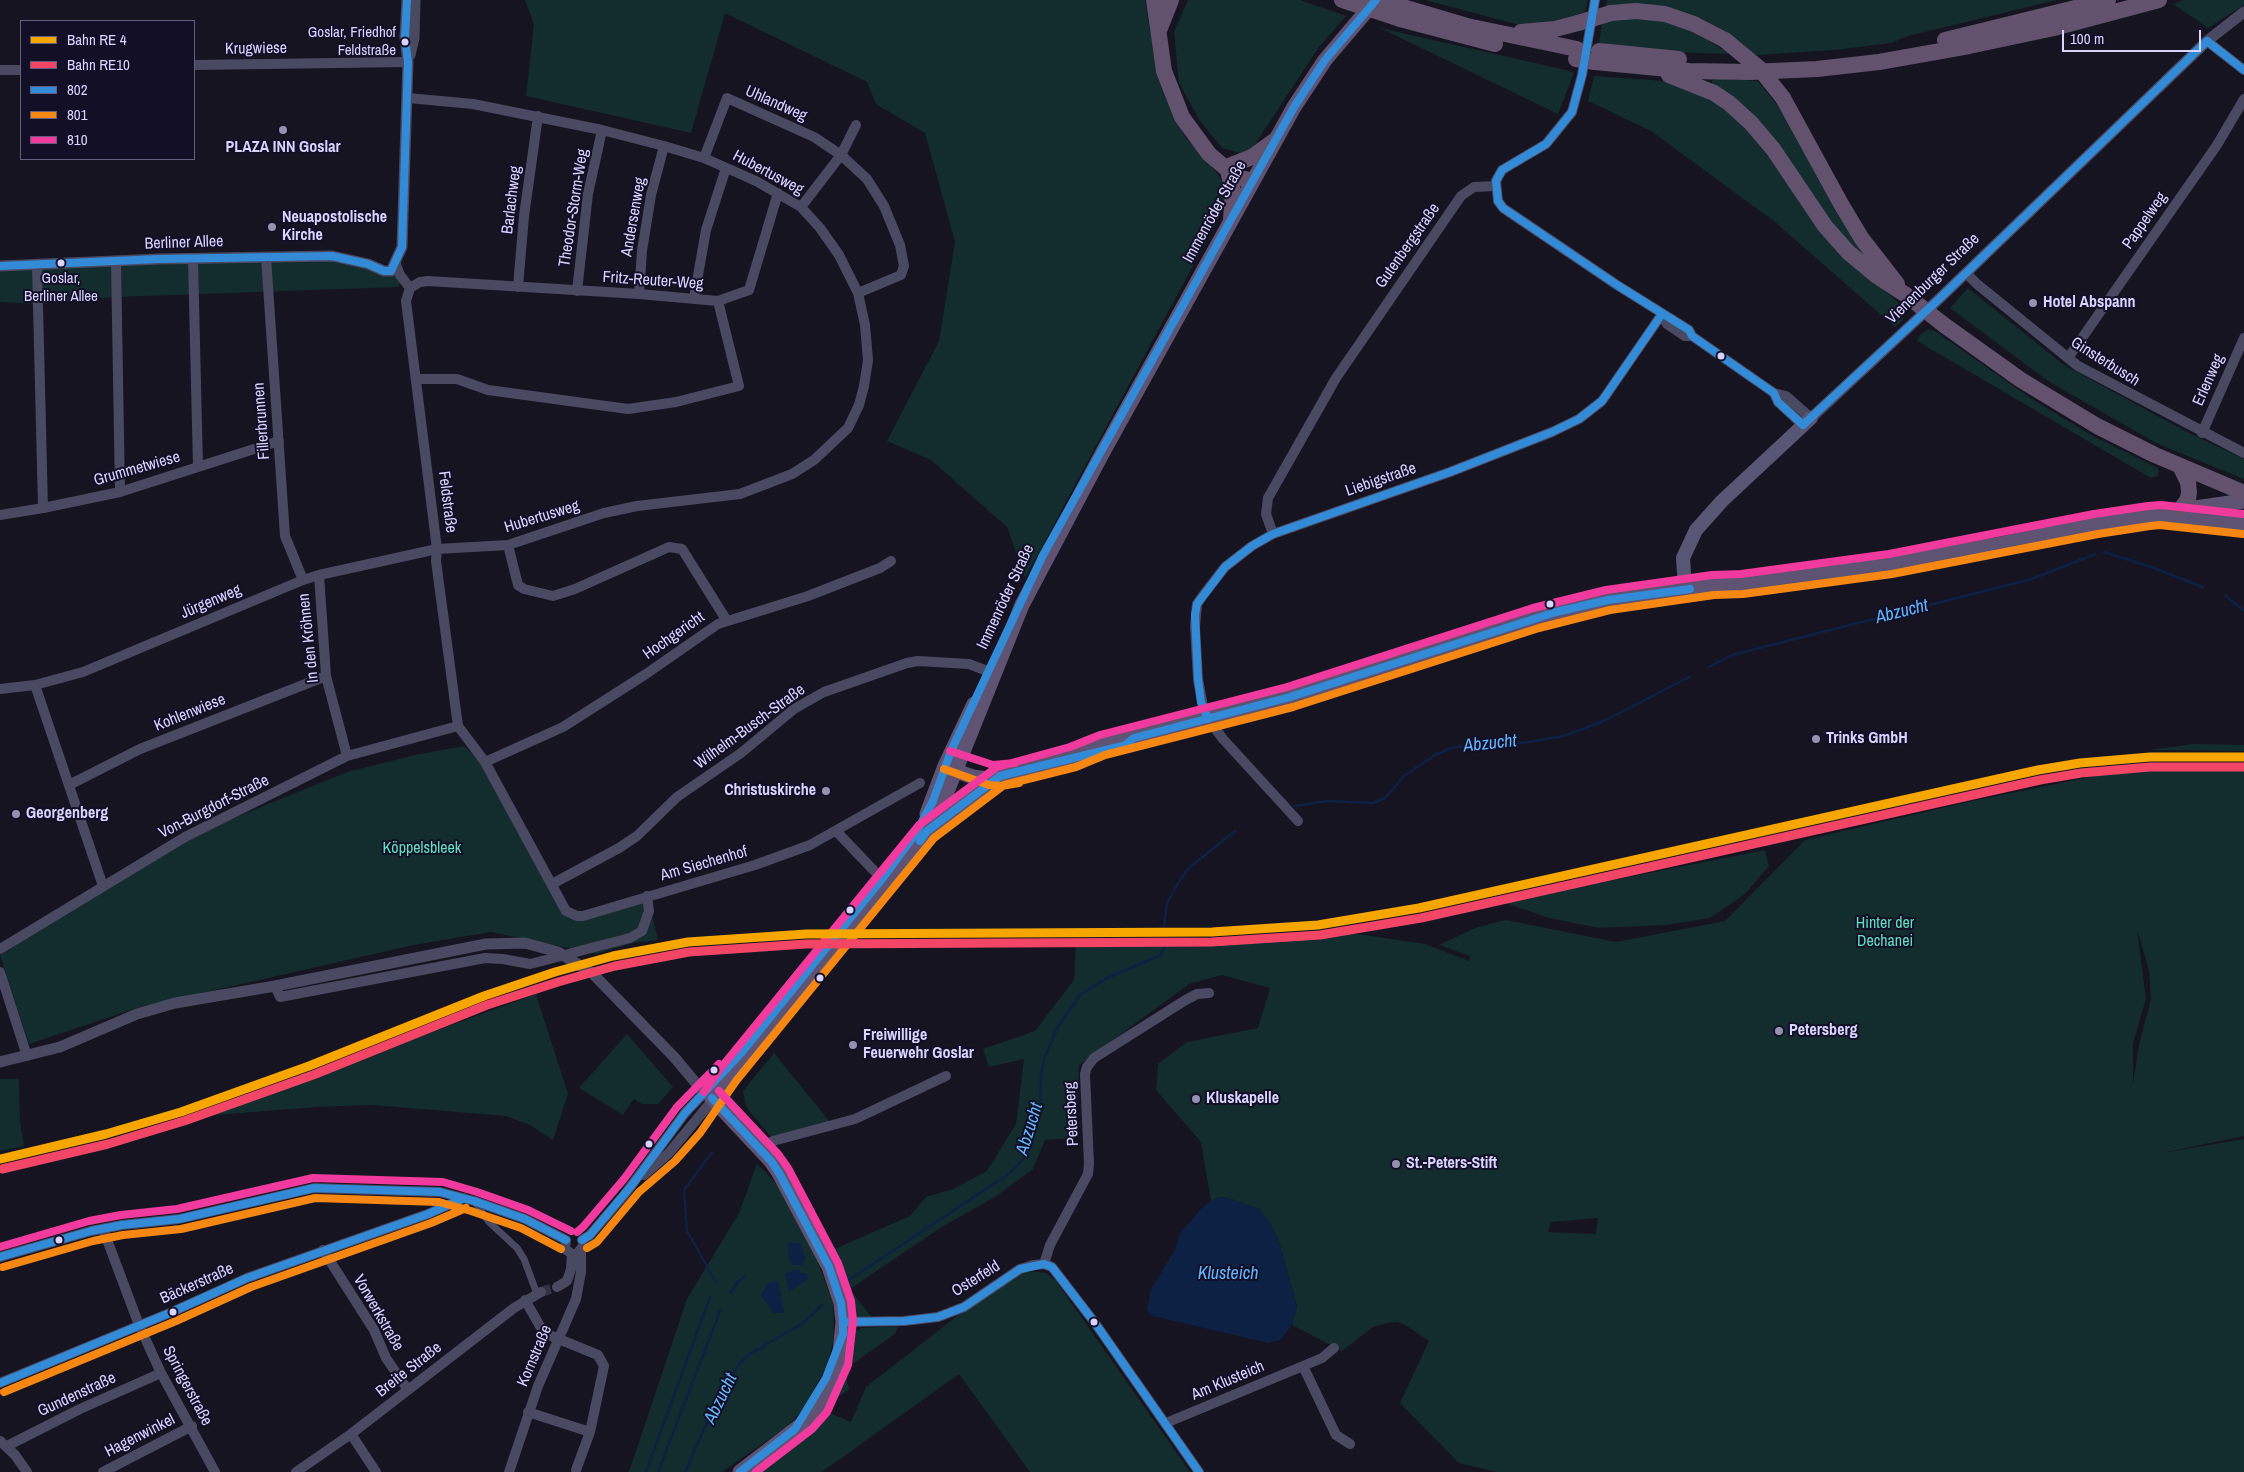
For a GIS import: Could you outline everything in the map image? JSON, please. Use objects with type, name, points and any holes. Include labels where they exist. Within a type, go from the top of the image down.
[{"type":"highway","points":[[1154,0],[1164,71],[1174,101],[1182,117],[1199,143],[1225,166],[1252,181]]},
{"type":"highway","points":[[1159,32],[1171,0]]},
{"type":"highway","points":[[1342,0],[1491,32],[1576,54]]},
{"type":"highway","points":[[1377,0],[1404,14],[1478,40],[1596,57],[1654,69],[1714,93],[1751,123],[1773,149],[1825,226],[1848,252],[1877,276],[1906,295],[2020,380],[2062,406],[2115,435],[2180,466],[2244,493]]},
{"type":"highway","points":[[1596,57],[1735,61],[1816,58],[1934,42],[2108,0]]},
{"type":"highway","points":[[1654,69],[1759,72],[1817,69],[1880,62],[2045,30],[2159,0]]},
{"type":"highway","points":[[1491,32],[1537,32],[1612,13],[1636,11],[1665,14],[1694,24],[1725,40],[1760,69],[1783,98],[1862,238],[1906,295]]},
{"type":"highway","points":[[1225,166],[1252,157],[1274,141]]},
{"type":"highway","points":[[1225,166],[1233,192],[1231,219]]},
{"type":"highway","points":[[2180,466],[2188,482],[2189,492],[2188,499],[2181,508]]},
{"type":"main road","name":"Immenröder Straße","points":[[952,766],[990,672],[1032,577],[1274,141],[1320,66],[1377,0]]},
{"type":"main road","name":"Vienenburger Straße","points":[[1688,589],[1687,545],[1696,530],[1722,501],[1807,422]]},
{"type":"main road","name":"Immenröder Straße","points":[[952,766],[1022,605],[1103,452]]},
{"type":"main road","points":[[952,766],[975,774],[1000,776],[1125,745],[1134,738],[1308,691],[1556,612],[1608,600],[1713,584],[1742,584],[1916,560],[2096,524],[2160,515],[2181,508],[2244,501]]},
{"type":"main road","points":[[2160,515],[2244,524]]},
{"type":"main road","points":[[864,904],[926,815],[940,781],[952,766]]},
{"type":"main road","points":[[740,1472],[805,1422],[822,1399],[838,1362],[843,1328],[841,1303],[829,1266],[782,1180],[776,1175],[759,1149],[738,1127],[726,1120],[709,1096],[725,1072],[926,832],[938,814],[952,766]]},
{"type":"main road","points":[[926,832],[1000,776]]},
{"type":"street","points":[[407,0],[405,38],[408,62],[408,98],[402,248],[395,262],[400,274],[410,288]]},
{"type":"street","points":[[408,62],[414,38],[415,0]]},
{"type":"street","points":[[1595,0],[1582,75],[1572,112],[1546,144],[1502,170],[1496,181],[1498,200],[1503,208],[1662,314],[1671,317],[1689,330],[1692,336],[1774,393],[1778,402],[1807,422]]},
{"type":"street","name":"Vienenburger Straße","points":[[1807,422],[1966,273],[2207,41],[2244,12]]},
{"type":"street","points":[[2207,41],[2244,70]]},
{"type":"street","name":"Krugwiese","points":[[195,65],[408,62]]},
{"type":"street","points":[[0,70],[20,70]]},
{"type":"street","name":"Hubertusweg","points":[[408,98],[473,104],[602,130],[704,158],[778,193],[801,207],[820,228],[839,255],[858,293],[865,325],[868,360],[859,405],[848,428],[814,460],[792,474],[740,494],[637,506],[604,514],[508,545],[437,549]]},
{"type":"street","name":"Uhlandweg","points":[[704,158],[727,98],[814,137],[841,155],[867,179],[884,206],[900,244],[904,266],[901,275],[858,293]]},
{"type":"street","name":"Pappelweg","points":[[2068,358],[2216,145],[2244,99]]},
{"type":"street","name":"Barlachweg","points":[[518,287],[524,216],[538,116]]},
{"type":"street","points":[[801,207],[841,155],[856,125]]},
{"type":"street","name":"Theodor-Storm-Weg","points":[[577,291],[588,194],[602,130]]},
{"type":"street","name":"Andersenweg","points":[[639,294],[642,251],[651,195],[664,146]]},
{"type":"street","points":[[694,298],[706,230],[726,168]]},
{"type":"street","name":"Gutenbergstraße","points":[[1274,534],[1266,514],[1268,498],[1336,378],[1462,196],[1474,187],[1496,186]]},
{"type":"street","points":[[718,301],[749,290],[778,193]]},
{"type":"street","name":"Berliner Allee","points":[[0,266],[332,256],[368,264],[395,262]]},
{"type":"street","name":"Fillerbrunnen","points":[[266,257],[285,536],[303,580]]},
{"type":"street","points":[[193,259],[198,467]]},
{"type":"street","points":[[116,262],[120,492]]},
{"type":"street","points":[[37,265],[43,508]]},
{"type":"street","name":"Ginsterbusch","points":[[1966,273],[2068,358],[2098,378],[2244,454]]},
{"type":"street","name":"Fritz-Reuter-Weg","points":[[410,288],[420,282],[428,281],[639,294],[718,301],[739,386],[676,402],[628,409],[488,390],[457,379],[416,380]]},
{"type":"street","name":"Feldstraße","points":[[410,288],[406,301],[437,549],[436,561],[458,726],[485,762],[566,911],[577,916]]},
{"type":"street","name":"Liebigstraße","points":[[1298,821],[1223,739],[1208,718],[1201,702],[1198,679],[1195,627],[1197,604],[1225,567],[1252,546],[1274,534],[1450,472],[1568,425],[1602,401],[1662,314]]},
{"type":"street","name":"Erlenweg","points":[[2202,433],[2244,338]]},
{"type":"street","name":"Grummetwiese","points":[[0,514],[43,508],[120,492],[279,441]]},
{"type":"street","points":[[508,545],[518,584],[524,589],[553,596],[575,590],[669,547],[682,549],[728,622]]},
{"type":"street","name":"Jürgenweg","points":[[0,690],[35,685],[83,672],[318,575],[437,549]]},
{"type":"street","name":"Hochgericht","points":[[485,762],[563,728],[718,624],[808,596],[880,568],[892,561]]},
{"type":"street","name":"In den Kröhnen","points":[[318,575],[326,676],[347,756]]},
{"type":"street","name":"Wilhelm-Busch-Straße","points":[[552,884],[637,836],[677,797],[741,754],[794,709],[824,692],[907,663],[918,661],[969,664],[990,672]]},
{"type":"street","name":"Kohlenwiese","points":[[69,785],[140,749],[326,676]]},
{"type":"street","points":[[35,685],[103,886]]},
{"type":"street","name":"Von-Burgdorf-Straße","points":[[0,949],[185,837],[347,756],[458,726]]},
{"type":"street","name":"Am Siechenhof","points":[[577,916],[755,865],[810,845],[920,783]]},
{"type":"street","points":[[836,832],[882,879]]},
{"type":"street","points":[[275,986],[280,997],[477,959],[503,958],[530,964],[542,962],[630,938],[642,931],[649,911],[647,896]]},
{"type":"street","points":[[0,1062],[60,1047],[156,1008],[486,944],[525,943],[558,952],[592,973],[661,1043],[682,1060],[709,1096],[668,1154],[632,1185],[578,1249],[567,1281],[557,1287]]},
{"type":"street","points":[[0,972],[27,1056]]},
{"type":"street","name":"Petersberg","points":[[1044,1264],[1050,1245],[1088,1174],[1085,1074],[1087,1067],[1094,1058],[1184,1001],[1196,994],[1209,993]]},
{"type":"street","points":[[759,1149],[773,1142],[855,1119],[946,1076]]},
{"type":"street","points":[[0,1257],[103,1229],[178,1219],[314,1188],[426,1191],[469,1199],[525,1219],[566,1240]]},
{"type":"street","points":[[469,1199],[489,1222],[517,1248],[539,1293]]},
{"type":"street","name":"Bäckerstraße","points":[[0,1383],[247,1278],[469,1199]]},
{"type":"street","name":"Springerstraße","points":[[103,1229],[139,1325],[160,1373],[192,1426],[215,1472]]},
{"type":"street","points":[[566,1240],[575,1236],[578,1249]]},
{"type":"street","points":[[566,1240],[565,1249],[578,1249]]},
{"type":"street","name":"Kornstraße","points":[[509,1472],[528,1412],[576,1299],[581,1272],[578,1249]]},
{"type":"street","name":"Vorwerkstraße","points":[[323,1250],[374,1330],[386,1358],[408,1390]]},
{"type":"street","points":[[1044,1264],[1052,1267],[1059,1274],[1199,1472]]},
{"type":"street","name":"Osterfeld","points":[[843,1328],[938,1317],[964,1307],[1020,1270],[1033,1265],[1044,1264]]},
{"type":"street","name":"Breite Straße","points":[[296,1472],[351,1434],[525,1300],[539,1293]]},
{"type":"street","points":[[525,1300],[544,1333],[598,1355],[604,1366],[590,1432],[576,1470]]},
{"type":"street","name":"Am Klusteich","points":[[1166,1423],[1322,1358],[1334,1348]]},
{"type":"street","points":[[1302,1366],[1336,1435],[1350,1444]]},
{"type":"street","name":"Gundenstraße","points":[[3,1443],[160,1373]]},
{"type":"street","points":[[528,1412],[590,1432]]},
{"type":"street","name":"Hagenwinkel","points":[[103,1472],[192,1426]]},
{"type":"street","points":[[351,1434],[376,1472]]},
{"type":"street","points":[[3,1443],[27,1472]]},
{"type":"green space","points":[[525,0],[1145,0],[1158,78],[1185,137],[1213,168],[1227,188],[1224,208],[1025,578],[1007,527],[931,460],[887,441],[939,341],[955,242],[925,133],[876,104],[867,82],[725,13],[691,133],[526,96],[534,25]]},
{"type":"green space","points":[[1188,0],[1300,0],[1346,16],[1319,47],[1248,155],[1222,148],[1200,121],[1179,83],[1174,32]]},
{"type":"green space","points":[[1425,0],[1588,0],[1585,12],[1557,22],[1523,26]]},
{"type":"green space","points":[[1607,0],[2057,0],[1908,36],[1891,43],[1834,50],[1757,55],[1668,52],[1599,43],[1602,23],[1620,17],[1679,23],[1722,49],[1742,43],[1722,29],[1702,19],[1640,3],[1606,6]]},
{"type":"green space","points":[[2184,0],[2244,0],[2244,5],[2208,28],[2173,4]]},
{"type":"green space","points":[[1380,28],[1566,70],[1574,73],[1558,114]]},
{"type":"green space","points":[[1594,76],[1664,81],[1692,89],[1715,100],[1740,121],[1770,159],[1819,230],[1903,307],[1902,321],[1895,327],[1775,222],[1651,131],[1588,101]]},
{"type":"green space","points":[[1713,78],[1758,81],[1781,110],[1839,217],[1875,265],[1866,262],[1711,85]]},
{"type":"green space","points":[[332,256],[391,271],[401,281],[398,287],[116,297],[38,304],[0,302],[0,266]]},
{"type":"green space","points":[[1968,288],[2064,365],[2187,432],[2244,459],[2244,479],[2156,443],[2048,381],[1950,308]]},
{"type":"green space","points":[[1928,329],[1935,331],[2032,399],[2091,435],[2158,468],[2157,476],[2151,478],[1917,341],[1920,335]]},
{"type":"green space","points":[[2194,744],[2244,745],[2244,751],[2150,750]]},
{"type":"green space","name":"Köppelsbleek","points":[[464,746],[490,771],[566,911],[577,916],[647,896],[658,940],[633,943],[596,954],[491,932],[414,945],[140,1007],[29,1044],[0,955],[185,838],[347,772],[415,755]]},
{"type":"green space","name":"Hinter der Dechanei","points":[[2173,769],[2244,771],[2244,1136],[2161,1153],[2244,1139],[2244,1472],[1496,1472],[1459,1463],[1400,1403],[1429,1341],[1407,1326],[1397,1322],[1388,1323],[1373,1327],[1342,1351],[1292,1325],[1297,1306],[1279,1242],[1271,1225],[1259,1209],[1228,1198],[1220,1197],[1211,1201],[1201,1142],[1156,1090],[1158,1064],[1187,1042],[1258,1028],[1270,988],[1222,975],[1189,984],[1079,1065],[1076,1138],[1045,1140],[1033,1169],[995,1197],[940,1228],[850,1289],[872,1318],[857,1317],[847,1303],[843,1286],[846,1280],[832,1250],[910,1216],[926,1197],[953,1189],[987,1171],[1016,1124],[1024,1059],[989,1067],[983,1049],[1035,1031],[1074,980],[1076,943],[1259,939],[1351,933],[1425,944],[1469,961],[1470,956],[1439,945],[1475,928],[1506,920],[1616,942],[1725,921],[1805,840],[1972,801],[2105,774]],"holes":[[[2137,929],[2149,970],[2151,999],[2139,1045],[2133,1085],[2133,1043],[2146,999]],[[1598,1218],[1596,1234],[1548,1232],[1551,1222]]]},
{"type":"green space","points":[[1765,850],[1769,866],[1745,894],[1710,918],[1666,925],[1599,928],[1549,918],[1503,902]]},
{"type":"green space","points":[[536,994],[568,1094],[553,1140],[530,1125],[506,1116],[372,1105],[317,1107],[215,1115],[247,1100]]},
{"type":"green space","points":[[627,1034],[673,1087],[658,1104],[642,1104],[634,1099],[623,1115],[579,1088]]},
{"type":"green space","points":[[774,1053],[830,1122],[771,1137],[746,1107],[743,1091]]},
{"type":"green space","points":[[0,1079],[19,1079],[20,1122],[24,1146],[0,1151]]},
{"type":"green space","points":[[757,1164],[773,1180],[804,1227],[833,1302],[834,1336],[828,1363],[804,1408],[788,1426],[722,1472],[629,1472],[687,1299],[739,1213]]},
{"type":"green space","points":[[1029,1271],[1046,1273],[1056,1281],[1190,1472],[1030,1472],[959,1374],[822,1472],[751,1472],[822,1414],[832,1414],[851,1422],[866,1387],[961,1313],[1018,1275]]},
{"type":"green space","points":[[898,1326],[895,1334],[851,1365],[847,1380],[849,1390],[830,1400],[842,1381],[838,1379],[847,1341],[852,1333],[862,1328]]},
{"type":"water","name":"Klusteich","points":[[1220,1197],[1259,1209],[1271,1225],[1279,1242],[1297,1306],[1292,1325],[1280,1340],[1268,1343],[1153,1316],[1147,1310],[1151,1289],[1175,1250],[1180,1233],[1201,1209]]},
{"type":"water","points":[[788,1243],[801,1243],[805,1257],[803,1265],[792,1265],[788,1255]]},
{"type":"water","points":[[797,1269],[802,1273],[806,1273],[808,1279],[789,1292],[785,1274]]},
{"type":"water","points":[[778,1281],[784,1313],[773,1313],[761,1295],[768,1283]]},
{"type":"waterway","name":"Abzucht","points":[[2104,552],[2154,568],[2203,587]]},
{"type":"waterway","name":"Abzucht","points":[[1709,667],[1730,656],[1748,651],[2032,579],[2095,554]]},
{"type":"waterway","name":"Abzucht","points":[[2225,595],[2244,611]]},
{"type":"waterway","name":"Abzucht","points":[[1295,806],[1327,801],[1373,803],[1385,798],[1404,776],[1435,755],[1451,748],[1477,744],[1522,743],[1564,736],[1606,720],[1689,677]]},
{"type":"waterway","name":"Abzucht","points":[[1164,926],[1167,903],[1180,880],[1189,868],[1235,831]]},
{"type":"waterway","name":"Abzucht","points":[[846,1282],[1007,1175],[1017,1166],[1026,1155],[1032,1137],[1040,1108],[1041,1074],[1045,1056],[1059,1025],[1080,995],[1107,978],[1161,955],[1165,946]]},
{"type":"waterway","points":[[712,1152],[684,1190],[687,1231],[716,1282]]},
{"type":"waterway","points":[[731,1293],[738,1281],[744,1277]]},
{"type":"waterway","points":[[646,1472],[710,1297]]},
{"type":"waterway","name":"Abzucht","points":[[685,1472],[705,1427],[738,1365],[747,1356],[803,1323],[822,1305]]},
{"type":"waterway","points":[[658,1472],[720,1311]]},
{"type":"tunnel","points":[[541,1292],[557,1287]]},
{"type":"transit line","name":"802","points":[[0,266],[159,259],[332,256],[368,264],[384,271],[391,271],[402,247],[408,62],[405,38],[407,0]]},
{"type":"transit line","name":"802","points":[[582,1240],[590,1235],[632,1185],[685,1113],[742,1052],[882,879],[916,833],[933,801],[951,751],[1043,555],[1294,107],[1325,60],[1376,0]]},
{"type":"transit line","name":"802","points":[[1595,0],[1582,75],[1572,112],[1546,144],[1502,170],[1496,181],[1498,201],[1503,208],[1617,285],[1689,330],[1692,336],[1774,393],[1778,402],[1803,425]]},
{"type":"transit line","name":"802","points":[[2207,41],[2244,70]]},
{"type":"transit line","name":"802","points":[[1803,425],[1939,299],[2207,41]]},
{"type":"transit line","name":"802","points":[[1208,719],[1201,702],[1198,679],[1195,615],[1197,604],[1225,567],[1252,546],[1273,534],[1450,472],[1552,432],[1579,419],[1602,401],[1662,314]]},
{"type":"transit line","name":"810","points":[[704,1092],[720,1069],[919,825],[997,767],[1070,747],[1100,735],[1287,687],[1533,608],[1606,590],[1712,575],[1741,574],[1889,554],[2094,514],[2148,506],[2161,505],[2244,514]]},
{"type":"transit line","name":"801","points":[[587,1248],[597,1242],[639,1192],[675,1161],[700,1133],[736,1081],[934,838],[1004,785],[1076,767],[1105,755],[1293,707],[1539,628],[1610,610],[1714,595],[1743,594],[1892,574],[2098,534],[2150,526],[2160,525],[2243,534]]},
{"type":"transit line","name":"802","points":[[920,841],[927,831],[1000,776],[1114,748],[1125,745],[1134,738],[1290,697],[1556,612],[1608,600],[1690,589]]},
{"type":"transit line","name":"810","points":[[950,751],[993,765],[1015,763]]},
{"type":"transit line","points":[[0,1159],[106,1134],[181,1112],[309,1066],[484,996],[555,972],[613,956],[688,942],[806,934],[1212,932],[1318,925],[1419,908],[2038,770],[2080,763],[2150,757],[2244,757]]},
{"type":"transit line","name":"801","points":[[944,769],[989,785],[1001,786],[1019,783]]},
{"type":"transit line","name":"810","points":[[577,1232],[624,1179],[677,1107],[719,1064]]},
{"type":"transit line","name":"810","points":[[719,1091],[778,1154],[788,1168],[838,1263],[851,1301],[853,1321],[848,1365],[827,1412],[812,1429],[756,1472]]},
{"type":"transit line","name":"802","points":[[712,1098],[771,1161],[779,1173],[829,1267],[841,1303],[843,1322],[843,1334],[826,1378],[795,1429],[740,1472]]},
{"type":"transit line","name":"810","points":[[0,1247],[89,1221],[121,1215],[177,1209],[313,1178],[443,1182],[528,1210],[571,1231]]},
{"type":"transit line","name":"802","points":[[0,1257],[91,1231],[122,1225],[179,1219],[314,1188],[440,1192],[474,1201],[525,1219],[566,1240]]},
{"type":"transit line","name":"801","points":[[3,1267],[93,1241],[123,1235],[181,1229],[315,1198],[439,1202],[521,1228],[561,1249]]},
{"type":"transit line","name":"802","points":[[0,1383],[172,1312],[247,1278],[428,1214],[462,1199]]},
{"type":"transit line","name":"801","points":[[4,1392],[176,1321],[251,1287],[431,1223],[466,1208]]},
{"type":"transit line","name":"802","points":[[843,1322],[904,1321],[938,1317],[964,1307],[1020,1269],[1044,1264],[1052,1267],[1095,1323],[1199,1472]]},
{"type":"rail line","name":"RE10","points":[[2,1169],[108,1144],[184,1121],[313,1075],[487,1005],[558,982],[615,966],[689,952],[806,944],[1212,942],[1320,935],[1421,918],[2040,780],[2081,773],[2150,767],[2244,767]]},
{"type":"place","name":"Goslar, Friedhof Feldstraße","points":[[405,42]]},
{"type":"place","name":"PLAZA INN Goslar","points":[[283,130]]},
{"type":"place","name":"Neuapostolische Kirche","points":[[272,227]]},
{"type":"place","name":"Goslar, Berliner Allee","points":[[61,263]]},
{"type":"place","name":"Hotel Abspann","points":[[2033,303]]},
{"type":"place","name":"Trinks GmbH","points":[[1816,739]]},
{"type":"place","name":"Christuskirche","points":[[826,791]]},
{"type":"place","name":"Georgenberg","points":[[16,814]]},
{"type":"place","name":"Petersberg","points":[[1779,1031]]},
{"type":"place","name":"Freiwillige Feuerwehr Goslar","points":[[853,1045]]},
{"type":"place","name":"Kluskapelle","points":[[1196,1099]]},
{"type":"place","name":"St.-Peters-Stift","points":[[1396,1164]]}]
